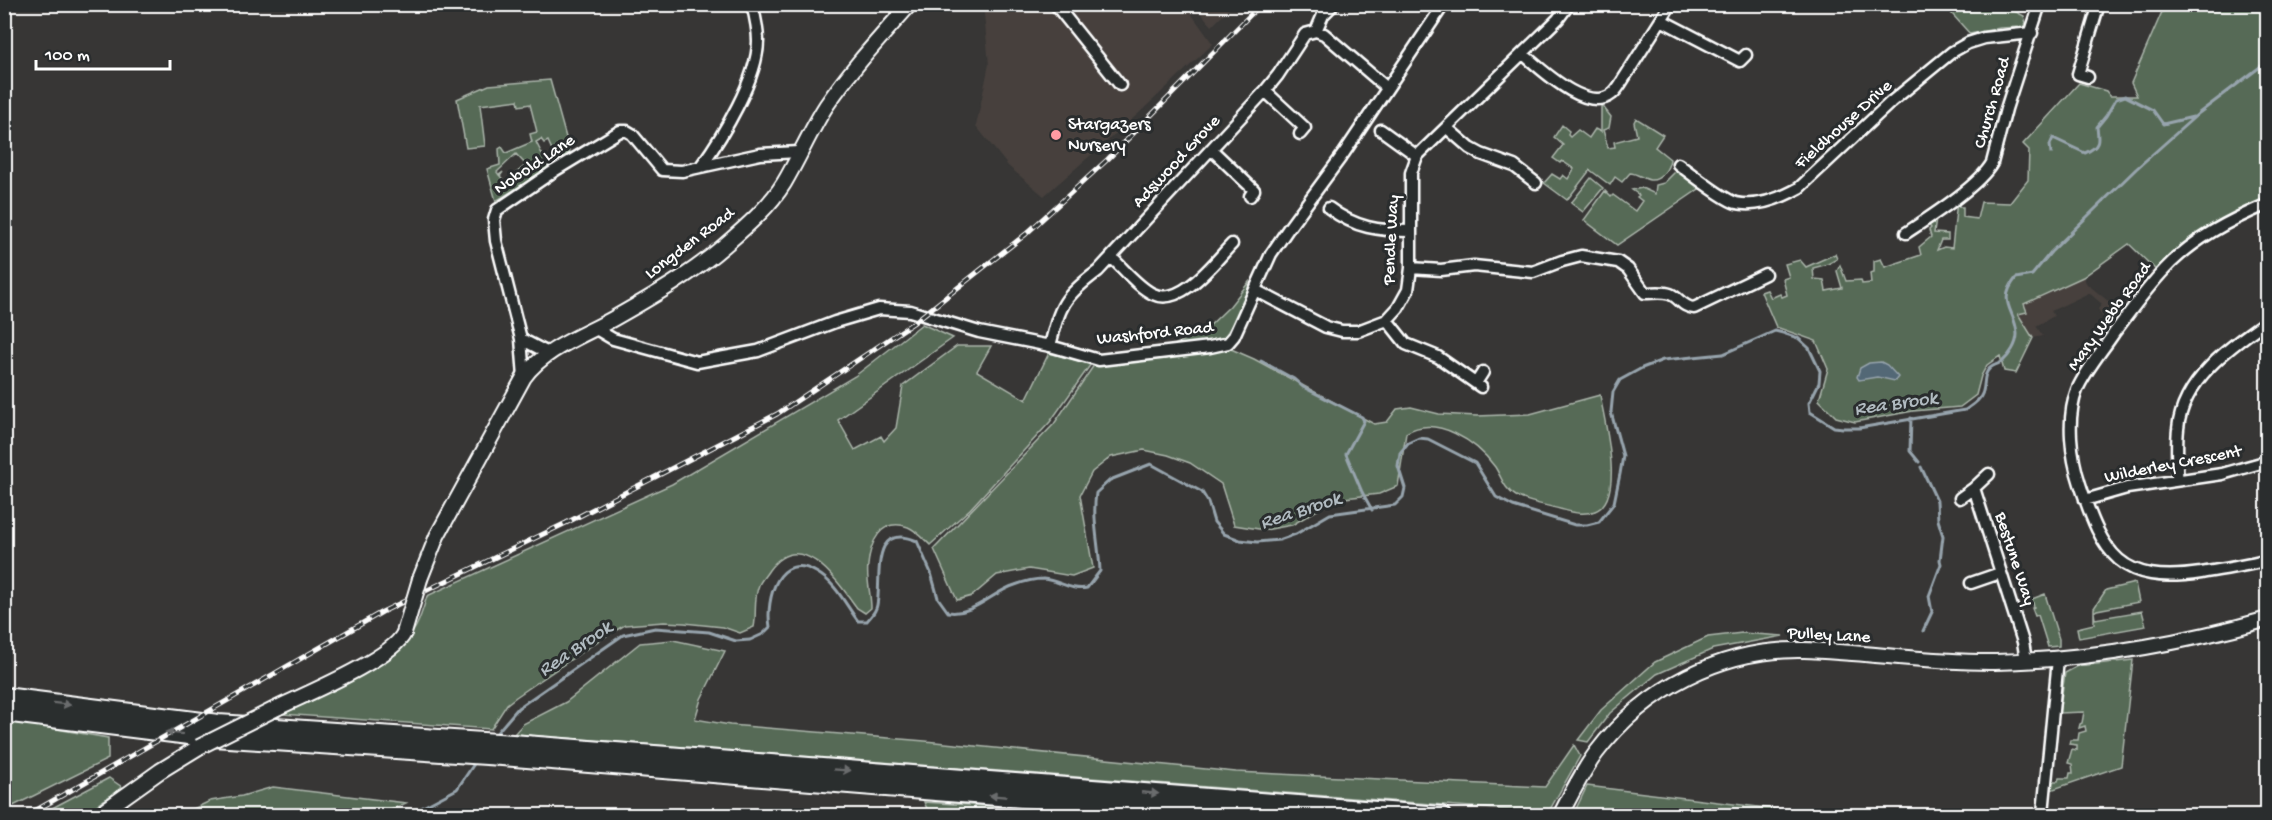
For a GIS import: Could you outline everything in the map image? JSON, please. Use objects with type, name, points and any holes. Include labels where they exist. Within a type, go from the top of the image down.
[{"type":"highway","points":[[4,697],[218,724],[1244,816]]},
{"type":"highway","points":[[4,712],[197,736],[470,747]]},
{"type":"highway","points":[[507,750],[1441,816]]},
{"type":"street","points":[[701,166],[715,147],[738,104],[752,71],[758,43],[752,4]]},
{"type":"street","name":"Longden Road","points":[[97,816],[160,771],[199,747],[366,664],[393,648],[404,633],[420,579],[437,536],[533,364],[548,353],[596,329],[687,274],[723,247],[756,217],[784,183],[824,108],[851,70],[910,4]]},
{"type":"street","points":[[1055,4],[1120,85]]},
{"type":"street","name":"Adswood Grove","points":[[1050,346],[1060,308],[1071,292],[1098,271],[1265,91],[1305,34],[1316,31],[1323,15],[1334,4]]},
{"type":"street","name":"Washford Road","points":[[596,329],[613,339],[697,363],[758,351],[835,322],[879,309],[910,311],[979,332],[1050,346],[1099,360],[1228,343],[1234,336],[1271,254],[1344,153],[1444,4]]},
{"type":"street","points":[[1386,136],[1417,156],[1558,19],[1569,4]]},
{"type":"street","points":[[1523,54],[1552,78],[1581,96],[1604,98],[1612,94],[1621,83],[1671,4]]},
{"type":"street","name":"Church Road","points":[[1906,233],[1988,170],[2040,4]]},
{"type":"street","points":[[2088,77],[2078,74],[2099,4]]},
{"type":"street","points":[[1661,20],[1741,62]]},
{"type":"street","points":[[1316,31],[1324,34],[1387,88]]},
{"type":"street","name":"Fieldhouse Drive","points":[[1677,164],[1736,203],[1765,203],[1784,196],[1799,188],[1891,102],[1952,52],[1998,34],[2032,33]]},
{"type":"street","points":[[1265,91],[1306,128]]},
{"type":"street","points":[[1447,128],[1470,148],[1514,166],[1521,178],[1536,183]]},
{"type":"street","name":"Nobold Lane","points":[[524,377],[521,339],[496,241],[494,220],[497,210],[554,171],[620,131],[627,130],[632,134],[662,170],[682,171],[760,154],[799,152]]},
{"type":"street","points":[[1211,149],[1255,190]]},
{"type":"street","name":"Pendle Way","points":[[1388,320],[1408,290],[1411,268],[1411,173],[1417,156]]},
{"type":"street","name":"Mary Webb Road","points":[[2268,204],[2216,229],[2165,269],[2139,300],[2085,376],[2077,390],[2072,427],[2075,466],[2085,500],[2104,543],[2123,564],[2147,574],[2165,576],[2231,568],[2268,560]]},
{"type":"street","points":[[1329,208],[1340,221],[1384,231],[1411,231]]},
{"type":"street","points":[[1111,257],[1145,289],[1153,294],[1165,296],[1176,293],[1200,279],[1230,250]]},
{"type":"street","points":[[1411,268],[1440,270],[1474,266],[1533,273],[1581,256],[1618,262],[1628,269],[1645,293],[1664,292],[1673,295],[1686,308],[1694,308],[1765,274]]},
{"type":"street","points":[[1254,290],[1326,327],[1342,331],[1358,332],[1388,320],[1406,344],[1438,357],[1479,385],[1483,372]]},
{"type":"street","points":[[2177,480],[2178,428],[2183,408],[2193,387],[2222,356],[2268,320]]},
{"type":"street","points":[[521,339],[548,353]]},
{"type":"street","name":"Wilderley Crescent","points":[[2085,500],[2127,488],[2222,474],[2268,461]]},
{"type":"street","points":[[1960,498],[1989,474]]},
{"type":"street","name":"Bestune Way","points":[[1974,488],[2024,642],[2026,660]]},
{"type":"street","points":[[1971,583],[2000,573]]},
{"type":"street","name":"Pulley Lane","points":[[1560,816],[1595,753],[1636,711],[1661,691],[1703,668],[1728,660],[1757,654],[1803,650],[1924,661],[2058,659],[2150,646],[2220,632],[2268,619]]},
{"type":"street","points":[[2043,813],[2058,659]]},
{"type":"shaded area","points":[[983,5],[1048,5],[1120,91],[1127,86],[1064,5],[1185,5],[1213,44],[1138,114],[1044,196],[1008,166],[976,126],[989,64]]},
{"type":"shaded area","points":[[1194,5],[1233,5],[1212,26]]},
{"type":"shaded area","points":[[2083,277],[2087,284],[2123,313],[2109,328],[2098,309],[2102,304],[2089,293],[2051,311],[2054,316],[2036,326],[2043,336],[2033,338],[2018,314],[2027,312],[2024,304]]},
{"type":"green space","points":[[1944,5],[1951,5],[1957,12],[1966,5],[2003,5],[2024,16],[2026,23],[2023,27],[2000,28],[1970,34]]},
{"type":"green space","points":[[2165,5],[2267,5],[2267,198],[2210,226],[2157,271],[2129,244],[2083,277],[2024,304],[2027,312],[2018,314],[2033,338],[2016,373],[2004,371],[2000,356],[1987,365],[1981,376],[1976,395],[1960,407],[1913,411],[1855,422],[1836,417],[1819,400],[1828,369],[1816,341],[1776,327],[1761,292],[1767,290],[1771,298],[1780,294],[1782,297],[1787,295],[1783,279],[1789,277],[1785,264],[1800,260],[1806,267],[1835,254],[1837,259],[1813,268],[1814,279],[1824,280],[1826,291],[1842,288],[1837,271],[1840,265],[1846,281],[1861,280],[1862,284],[1871,283],[1870,273],[1874,272],[1874,261],[1881,259],[1885,267],[1921,255],[1919,247],[1931,237],[1929,230],[1931,228],[1928,224],[1936,219],[1934,233],[1948,234],[1948,240],[1941,240],[1937,250],[1944,247],[1952,248],[1957,201],[1959,199],[1959,207],[1963,207],[1963,217],[1977,219],[1981,202],[2010,203],[2028,180],[2029,150],[2023,144],[2079,83],[2106,91],[2110,96],[2137,96],[2131,83]]},
{"type":"green space","points":[[550,80],[570,152],[557,161],[548,141],[544,143],[541,139],[536,142],[549,168],[496,201],[487,169],[500,165],[499,149],[502,147],[506,153],[532,142],[530,134],[537,132],[530,104],[519,106],[518,100],[480,105],[485,146],[466,148],[457,99],[489,85]],"holes":[[[516,154],[526,165],[505,182],[500,176],[503,172],[499,175],[497,172]]]},
{"type":"green space","points":[[1601,104],[1611,117],[1609,128],[1603,130],[1608,148],[1615,147],[1614,142],[1637,136],[1634,122],[1636,118],[1663,135],[1655,147],[1670,159],[1668,166],[1661,176],[1654,180],[1630,173],[1622,182],[1615,177],[1610,185],[1590,170],[1567,200],[1544,183],[1552,174],[1560,179],[1563,175],[1568,179],[1574,169],[1553,158],[1563,145],[1554,137],[1562,125],[1569,131],[1570,137],[1578,130],[1589,138],[1595,129],[1601,132]]},
{"type":"green space","points":[[1677,170],[1702,187],[1617,245],[1584,220],[1605,191],[1635,211],[1642,201],[1637,197],[1639,195],[1632,190],[1642,188],[1655,194],[1656,185],[1664,183]]},
{"type":"green space","points":[[1591,178],[1603,188],[1583,212],[1571,203]]},
{"type":"green space","points":[[1249,282],[1238,313],[1224,337],[1219,341],[1168,348],[1204,331],[1230,306]]},
{"type":"green space","points":[[922,324],[953,338],[838,420],[855,450],[881,436],[884,441],[896,428],[903,386],[957,346],[991,346],[977,371],[1026,400],[1049,353],[1091,364],[1050,422],[970,509],[930,545],[908,527],[890,526],[878,534],[869,557],[871,608],[865,613],[857,608],[840,585],[818,563],[806,556],[794,554],[781,558],[760,583],[756,596],[754,627],[740,633],[723,627],[684,623],[625,625],[516,697],[507,704],[491,729],[281,714],[394,652],[416,627],[427,596],[672,484],[855,376]]},
{"type":"green space","points":[[1231,349],[1254,359],[1374,424],[1387,422],[1397,409],[1411,407],[1439,414],[1477,416],[1530,414],[1600,395],[1611,458],[1609,491],[1604,504],[1595,511],[1582,513],[1516,496],[1478,448],[1455,434],[1430,427],[1418,428],[1406,433],[1398,486],[1379,494],[1336,499],[1292,525],[1265,530],[1234,525],[1221,484],[1190,463],[1144,450],[1111,457],[1092,472],[1080,495],[1093,568],[1072,576],[1029,569],[997,575],[972,596],[957,600],[934,549],[1054,424],[1094,365],[1102,366],[1124,361]]},
{"type":"green space","points":[[2135,583],[2139,602],[2094,612],[2094,608],[2106,590]]},
{"type":"green space","points":[[2045,594],[2059,639],[2059,646],[2048,647],[2038,615],[2035,616],[2032,608],[2034,607],[2032,599]]},
{"type":"green space","points":[[2142,611],[2146,626],[2079,638],[2077,628],[2094,624],[2094,612],[2095,619]]},
{"type":"green space","points":[[1742,633],[1783,636],[1713,649],[1657,674],[1610,713],[1588,742],[1578,740],[1601,710],[1655,662],[1708,637]]},
{"type":"green space","points":[[673,640],[725,651],[701,699],[695,719],[730,725],[925,741],[1236,772],[1545,787],[1574,745],[1580,756],[1548,813],[514,734],[523,724],[566,702],[640,643]]},
{"type":"green space","points":[[2133,660],[2121,766],[2051,790],[2052,781],[2069,778],[2070,773],[2073,773],[2072,764],[2068,763],[2072,749],[2077,750],[2077,745],[2069,744],[2070,740],[2078,740],[2079,733],[2086,731],[2085,726],[2079,728],[2084,712],[2059,713],[2065,673],[2078,666]]},
{"type":"green space","points":[[5,720],[108,738],[108,759],[5,810]]},
{"type":"green space","points":[[109,778],[122,787],[83,815],[39,815]]},
{"type":"green space","points":[[1587,786],[1800,812],[1855,815],[1573,815]]},
{"type":"green space","points":[[273,787],[406,803],[380,815],[181,815],[210,801],[242,796]]},
{"type":"green space","points":[[924,802],[1122,815],[930,815]]},
{"type":"water","points":[[1881,362],[1898,377],[1895,381],[1877,377],[1859,380],[1857,377],[1860,368],[1869,363]]},
{"type":"waterway","name":"Rea Brook","points":[[2199,113],[2268,61]]},
{"type":"waterway","points":[[2051,153],[2050,145],[2053,138],[2085,153],[2096,146],[2097,127],[2116,99],[2125,96],[2153,110],[2163,124],[2193,117]]},
{"type":"waterway","name":"Rea Brook","points":[[494,736],[518,708],[623,635],[655,628],[709,632],[736,641],[750,640],[763,634],[770,627],[770,604],[777,581],[784,572],[792,567],[803,567],[823,577],[835,588],[858,621],[867,621],[876,607],[881,556],[891,539],[902,537],[917,541],[931,573],[938,598],[948,612],[975,607],[1007,588],[1032,580],[1043,579],[1075,588],[1087,588],[1100,571],[1095,522],[1096,493],[1110,480],[1151,464],[1202,492],[1208,502],[1214,522],[1224,534],[1240,540],[1257,542],[1279,540],[1296,534],[1330,514],[1395,505],[1403,497],[1405,488],[1398,466],[1400,453],[1408,443],[1419,438],[1428,439],[1475,463],[1496,497],[1513,506],[1575,525],[1587,525],[1599,522],[1614,503],[1623,456],[1611,412],[1613,392],[1620,380],[1663,360],[1723,354],[1775,331],[1798,338],[1809,348],[1820,371],[1819,383],[1809,403],[1810,412],[1834,427],[1859,428],[1965,410],[1981,397],[1988,371],[2002,362],[2010,353],[2017,338],[2016,326],[2007,300],[2010,287],[2016,278],[2032,275],[2051,252],[2136,169],[2199,113]]},
{"type":"waterway","points":[[1261,361],[1294,379],[1303,387],[1362,417],[1364,421],[1346,454],[1372,510]]},
{"type":"waterway","points":[[1911,418],[1910,451],[1919,462]]},
{"type":"waterway","points":[[1921,467],[1937,501],[1938,520],[1943,536],[1941,564],[1929,596],[1932,612],[1923,631]]},
{"type":"waterway","name":"Rea Brook","points":[[406,816],[457,789],[476,761]]},
{"type":"railway","points":[[26,816],[382,612],[566,523],[777,414],[913,323],[1026,234],[1108,159],[1261,4]]},
{"type":"place","name":"Stargazers Nursery","points":[[1056,135]]}]
